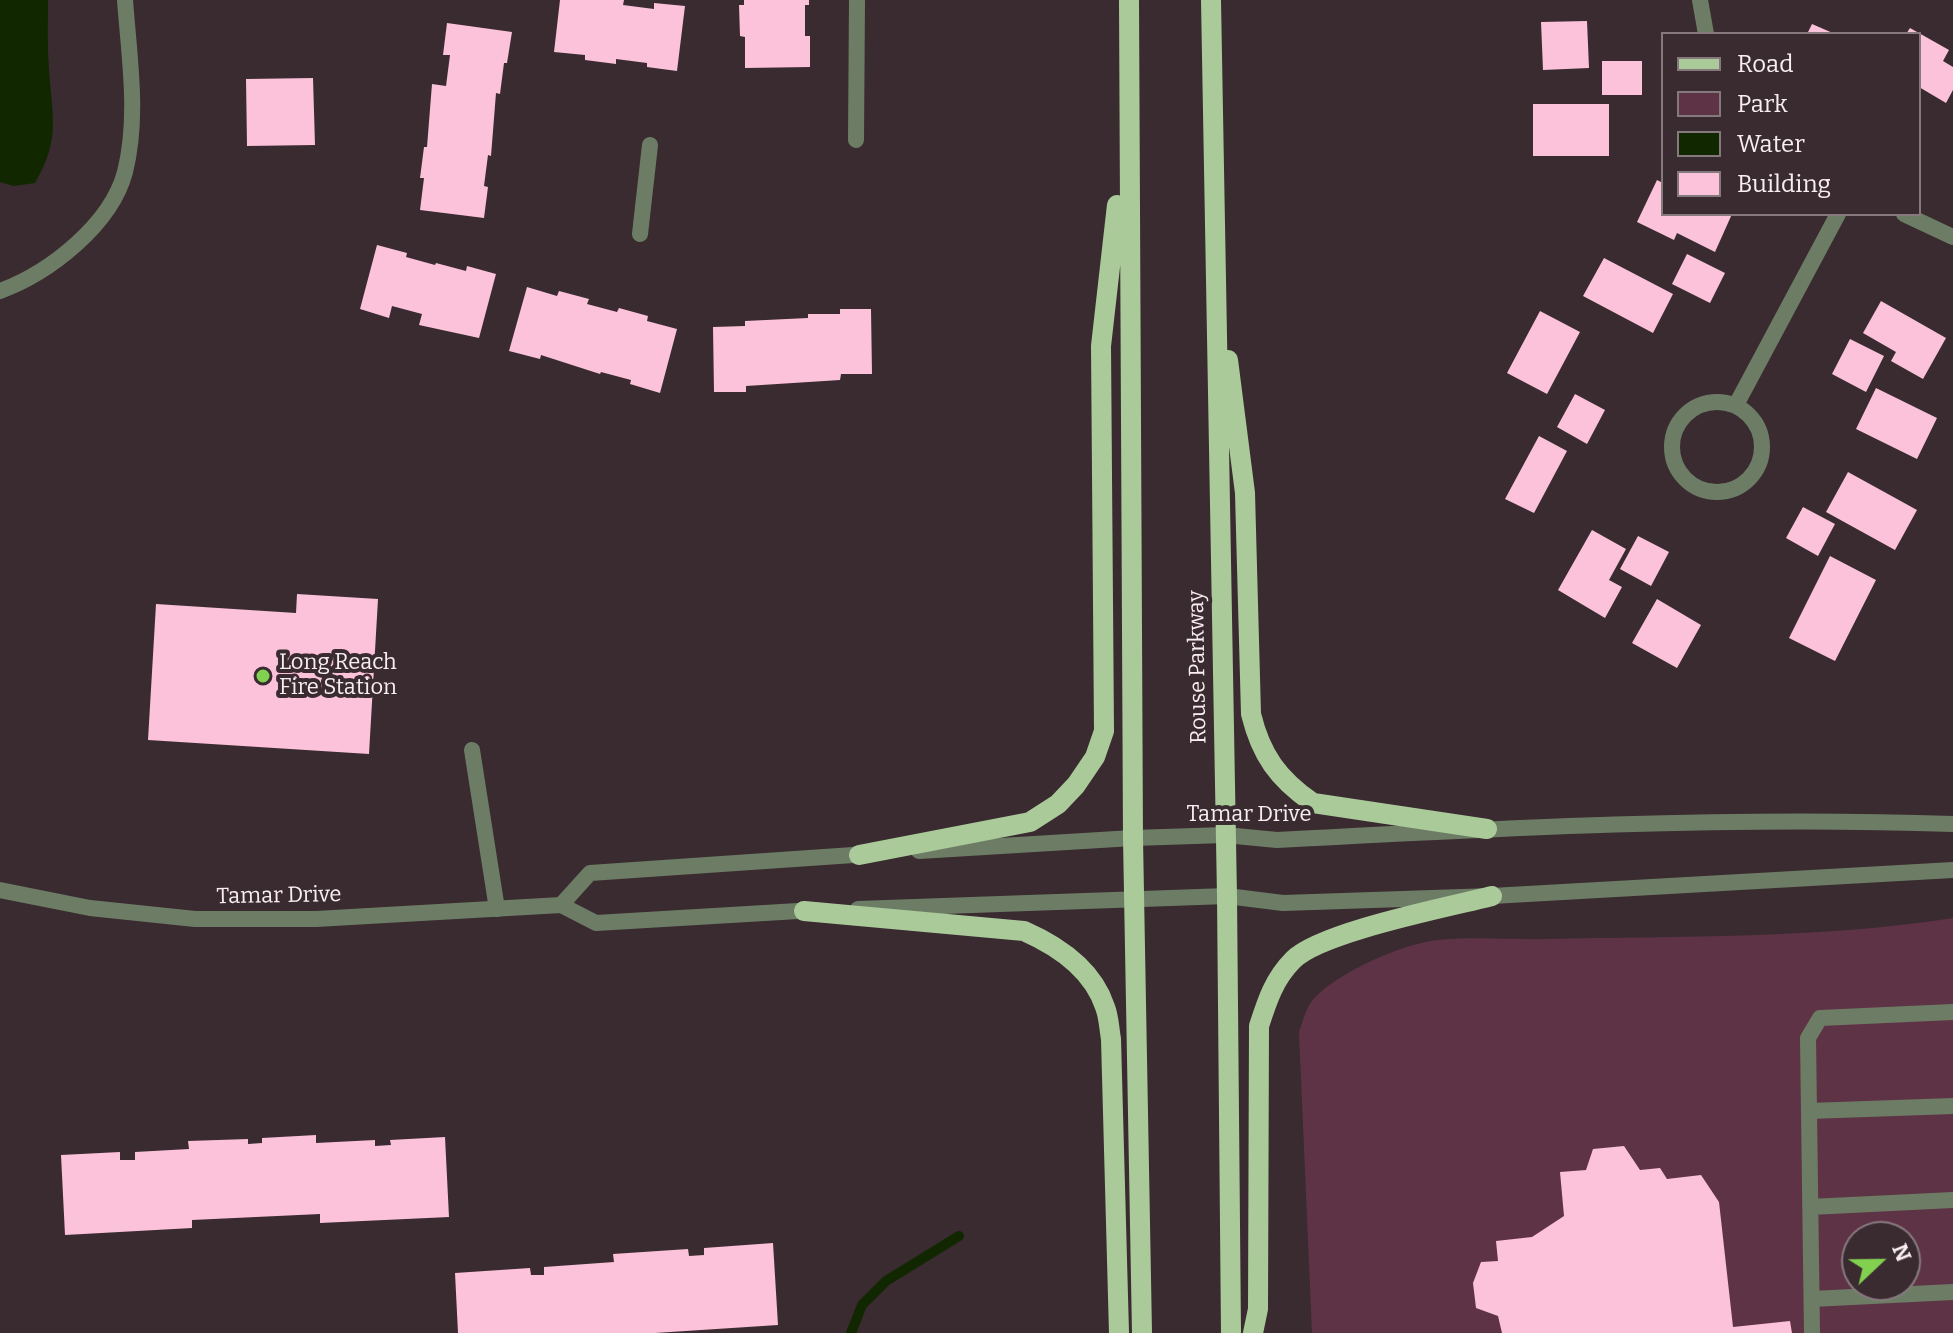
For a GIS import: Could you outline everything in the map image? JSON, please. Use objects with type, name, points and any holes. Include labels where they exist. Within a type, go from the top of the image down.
[{"type":"main road","points":[[1129,0],[1133,838],[1142,1333]]},
{"type":"main road","name":"Rouse Parkway","points":[[1211,0],[1227,896],[1231,1333]]},
{"type":"main road","points":[[859,855],[1030,822],[1058,804],[1095,757],[1104,731],[1101,346],[1128,113]]},
{"type":"main road","points":[[1215,263],[1245,493],[1251,714],[1257,739],[1289,787],[1313,803],[1487,829]]},
{"type":"main road","points":[[1253,1333],[1258,1309],[1259,1026],[1271,988],[1294,958],[1321,941],[1492,896]]},
{"type":"main road","points":[[804,911],[1024,931],[1051,943],[1090,980],[1105,1006],[1111,1039],[1119,1333]]},
{"type":"street","points":[[0,291],[18,285],[58,260],[85,237],[107,208],[124,174],[131,136],[132,96],[125,0]]},
{"type":"street","points":[[856,140],[857,0]]},
{"type":"street","points":[[1700,0],[1706,32]]},
{"type":"street","points":[[640,234],[650,145]]},
{"type":"street","points":[[1736,405],[1837,216]]},
{"type":"street","points":[[1908,216],[1953,237]]},
{"type":"street","points":[[1721,401],[1736,405],[1757,424],[1762,442],[1760,461],[1752,476],[1736,488],[1717,493],[1699,489],[1685,480],[1674,463],[1671,442],[1676,427],[1686,413],[1704,403],[1721,401]]},
{"type":"street","points":[[472,750],[497,909]]},
{"type":"street","name":"Tamar Drive","points":[[0,890],[90,908],[195,919],[316,919],[561,905],[590,873],[1133,838],[1225,835],[1277,840],[1487,829],[1867,821],[1953,824]]},
{"type":"street","points":[[561,905],[596,923],[804,911],[1227,896],[1283,903],[1492,896],[1953,870]]},
{"type":"street","points":[[1812,1333],[1808,1038],[1820,1018],[1953,1012]]},
{"type":"street","points":[[1809,1111],[1953,1106]]},
{"type":"street","points":[[1810,1207],[1953,1200]]},
{"type":"street","points":[[1812,1299],[1953,1292]]},
{"type":"green space","points":[[1953,918],[1953,1333],[1312,1333],[1299,1032],[1310,1004],[1334,982],[1388,954],[1438,940],[1751,935],[1852,930]]},
{"type":"water","points":[[0,0],[48,0],[52,140],[35,183],[14,186],[0,182]]},
{"type":"building","points":[[560,0],[624,0],[623,5],[654,9],[654,3],[685,6],[677,71],[647,67],[647,63],[616,59],[616,64],[585,60],[585,55],[554,52]]},
{"type":"building","points":[[744,0],[809,0],[809,5],[805,5],[805,36],[810,36],[810,67],[745,68],[745,37],[740,36],[739,5],[744,5]]},
{"type":"building","points":[[1587,21],[1589,68],[1543,70],[1541,22]]},
{"type":"building","points":[[447,23],[512,32],[500,94],[496,93],[491,156],[488,155],[484,186],[488,187],[484,218],[420,210],[424,178],[420,178],[424,147],[427,147],[432,84],[446,86],[450,55],[443,55]]},
{"type":"building","points":[[1812,24],[1830,32],[1808,32]]},
{"type":"building","points":[[1921,34],[1949,50],[1943,61],[1953,67],[1953,90],[1946,103],[1921,88]]},
{"type":"building","points":[[1602,61],[1642,61],[1642,95],[1602,95]]},
{"type":"building","points":[[313,78],[315,145],[247,146],[246,79]]},
{"type":"building","points":[[1533,104],[1609,104],[1609,156],[1533,156]]},
{"type":"building","points":[[1657,180],[1661,182],[1661,216],[1731,216],[1715,252],[1677,233],[1674,240],[1637,222]]},
{"type":"building","points":[[377,245],[435,265],[466,271],[467,266],[496,274],[479,338],[419,325],[422,314],[392,306],[389,318],[360,309]]},
{"type":"building","points":[[1687,254],[1725,273],[1710,303],[1672,284]]},
{"type":"building","points":[[1604,258],[1673,294],[1653,333],[1583,296]]},
{"type":"building","points":[[527,287],[557,296],[559,291],[589,299],[587,304],[648,316],[647,321],[677,329],[660,393],[630,384],[631,380],[600,374],[541,355],[540,359],[509,351]]},
{"type":"building","points":[[1881,301],[1946,338],[1923,379],[1891,361],[1896,352],[1863,333]]},
{"type":"building","points":[[840,309],[871,309],[872,374],[841,374],[840,380],[746,386],[746,392],[714,392],[713,327],[745,326],[745,321],[808,318],[808,314],[840,314]]},
{"type":"building","points":[[1540,311],[1580,332],[1547,394],[1507,373]]},
{"type":"building","points":[[1850,339],[1884,356],[1866,392],[1832,374]]},
{"type":"building","points":[[1876,388],[1937,418],[1917,459],[1856,429]]},
{"type":"building","points":[[1575,394],[1605,410],[1587,444],[1557,427]]},
{"type":"building","points":[[1539,436],[1567,451],[1534,513],[1505,499]]},
{"type":"building","points":[[1848,472],[1917,510],[1895,550],[1826,512]]},
{"type":"building","points":[[1803,507],[1835,524],[1818,556],[1786,538]]},
{"type":"building","points":[[1592,530],[1626,549],[1609,580],[1622,587],[1605,618],[1558,590]]},
{"type":"building","points":[[1638,536],[1669,552],[1651,586],[1620,569]]},
{"type":"building","points":[[1830,556],[1876,580],[1835,661],[1789,638]]},
{"type":"building","name":"Long Reach Fire Station","points":[[297,594],[378,599],[369,754],[148,740],[156,604],[296,613]]},
{"type":"building","points":[[1657,599],[1701,625],[1677,668],[1632,643]]},
{"type":"building","points":[[316,1135],[316,1143],[375,1140],[375,1146],[391,1145],[390,1140],[445,1137],[449,1217],[320,1223],[320,1214],[192,1220],[192,1228],[65,1235],[61,1155],[120,1152],[120,1160],[135,1160],[135,1152],[189,1149],[188,1141],[248,1139],[248,1144],[262,1143],[262,1138]]},
{"type":"building","points":[[1624,1146],[1640,1170],[1660,1168],[1667,1179],[1701,1175],[1719,1202],[1733,1327],[1790,1321],[1792,1333],[1502,1333],[1498,1316],[1476,1308],[1473,1283],[1481,1262],[1498,1261],[1496,1241],[1532,1237],[1564,1216],[1560,1172],[1586,1170],[1593,1149]]},
{"type":"building","points":[[773,1243],[778,1325],[655,1333],[458,1333],[455,1273],[530,1268],[531,1275],[544,1275],[544,1267],[614,1262],[613,1254],[688,1249],[689,1256],[704,1255],[704,1248]]},
{"type":"waterway","points":[[851,1333],[862,1305],[886,1281],[959,1236]]},
{"type":"place","name":"Long Reach Fire Station","points":[[263,676]]}]
